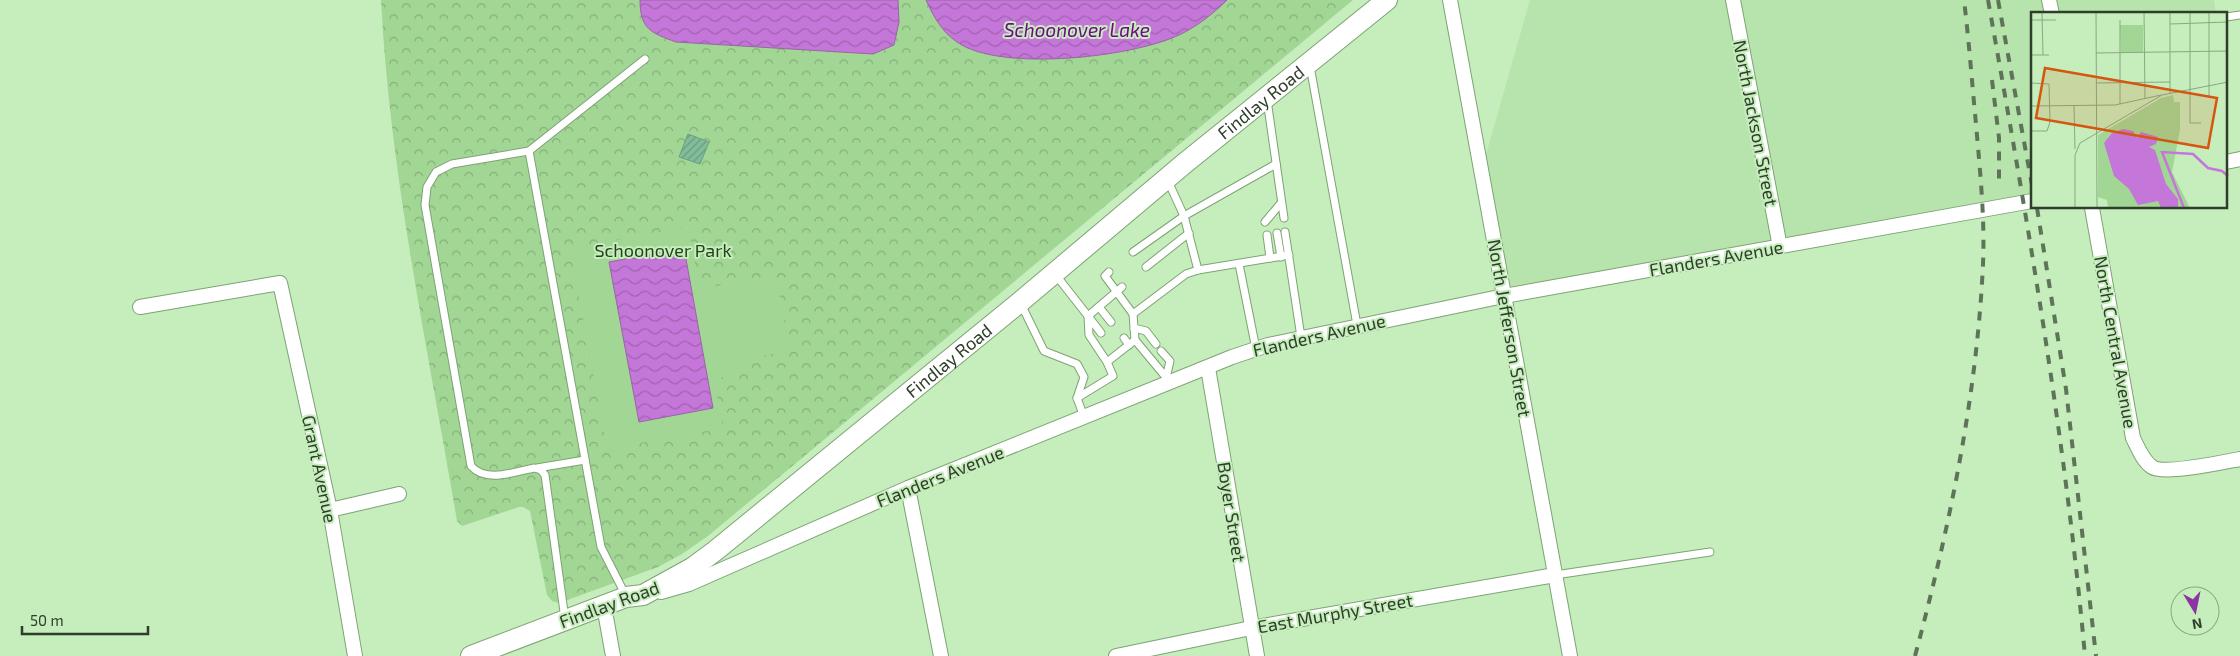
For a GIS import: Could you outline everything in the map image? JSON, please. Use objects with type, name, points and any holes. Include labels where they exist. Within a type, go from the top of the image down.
[{"type":"main road","name":"Findlay Road","points":[[471,656],[634,596],[692,568],[715,552],[1387,0]]},
{"type":"street","name":"North Jefferson Street","points":[[1450,0],[1570,656]]},
{"type":"street","name":"North Jackson Street","points":[[1733,0],[1780,247]]},
{"type":"street","name":"Flanders Avenue","points":[[634,596],[689,584],[908,488],[1084,417],[1168,380],[1208,368],[1256,349],[1357,325],[1504,296],[2031,201]]},
{"type":"street","name":"North Central Avenue","points":[[2092,209],[2133,438],[2147,463],[2155,469],[2171,470],[2240,459]]},
{"type":"street","name":"Grant Avenue","points":[[140,306],[280,283],[330,510],[356,656]]},
{"type":"street","name":"Boyer Street","points":[[1208,368],[1256,656]]},
{"type":"street","points":[[908,488],[941,656]]},
{"type":"street","points":[[330,510],[399,494]]},
{"type":"street","name":"East Murphy Street","points":[[1116,656],[1251,628],[1555,575]]},
{"type":"street","points":[[604,606],[613,656]]},
{"type":"lane","points":[[585,460],[488,476],[477,473],[471,466],[425,205],[428,187],[436,172],[452,164],[529,151],[645,59]]},
{"type":"lane","points":[[1310,63],[1357,325]]},
{"type":"lane","points":[[1266,98],[1284,218]]},
{"type":"lane","points":[[529,151],[601,547],[634,596]]},
{"type":"lane","points":[[1133,252],[1184,216],[1276,164]]},
{"type":"lane","points":[[1167,179],[1184,216],[1198,270]]},
{"type":"lane","points":[[1265,222],[1281,204]]},
{"type":"lane","points":[[1274,212],[1276,220]]},
{"type":"lane","points":[[1146,267],[1189,233]]},
{"type":"lane","points":[[1281,257],[1281,233],[1289,255],[1301,337]]},
{"type":"lane","points":[[1267,235],[1270,258]]},
{"type":"lane","points":[[1133,314],[1186,274],[1198,270],[1289,255]]},
{"type":"lane","points":[[1239,264],[1256,349]]},
{"type":"lane","points":[[1107,362],[1132,342],[1134,328],[1133,314],[1120,289],[1105,276],[1109,272]]},
{"type":"lane","points":[[1054,273],[1101,333]]},
{"type":"lane","points":[[1088,316],[1120,289]]},
{"type":"lane","points":[[1020,302],[1044,351],[1077,364],[1084,377],[1077,398],[1084,417]]},
{"type":"lane","points":[[1099,307],[1112,322]]},
{"type":"lane","points":[[1077,398],[1114,376],[1089,334],[1088,316]]},
{"type":"lane","points":[[1134,328],[1146,331],[1170,361],[1168,380]]},
{"type":"lane","points":[[1124,338],[1132,342],[1168,380]]},
{"type":"lane","points":[[1111,346],[1117,354]]},
{"type":"lane","points":[[534,468],[541,470],[545,475],[565,620]]},
{"type":"lane","points":[[1555,575],[1710,552]]},
{"type":"shaded area","points":[[1530,0],[2214,0],[2216,12],[2031,12],[2031,201],[1504,296],[1482,169]]},
{"type":"green space","name":"Schoonover Park","points":[[381,0],[1353,0],[708,536],[682,554],[658,567],[559,603],[552,601],[547,595],[530,511],[519,507],[462,526],[457,521],[401,196],[386,66]]},
{"type":"green space","points":[[688,227],[700,289],[776,275],[790,351],[747,358],[749,372],[714,379],[723,428],[607,449],[570,249]]},
{"type":"water","points":[[640,0],[898,0],[899,22],[894,45],[873,54],[676,42],[660,36],[645,24],[642,18]]},
{"type":"water","name":"Schoonover Lake","points":[[926,0],[1227,0],[1196,25],[1164,41],[1104,54],[1036,59],[1004,57],[977,51],[957,42],[942,28]]},
{"type":"water","points":[[684,248],[713,408],[639,422],[609,262]]},
{"type":"building","points":[[688,134],[709,142],[700,164],[679,157]]},
{"type":"railway","points":[[1915,656],[1939,560],[1960,462],[1975,363],[1980,314],[1983,264],[1983,212],[1964,0]]},
{"type":"railway","points":[[1988,0],[2044,327],[2067,491],[2085,656]]},
{"type":"railway","points":[[1998,0],[2031,180]]},
{"type":"railway","points":[[1992,80],[1999,138],[1999,183]]},
{"type":"railway","points":[[2037,209],[2066,389],[2096,656]]}]
